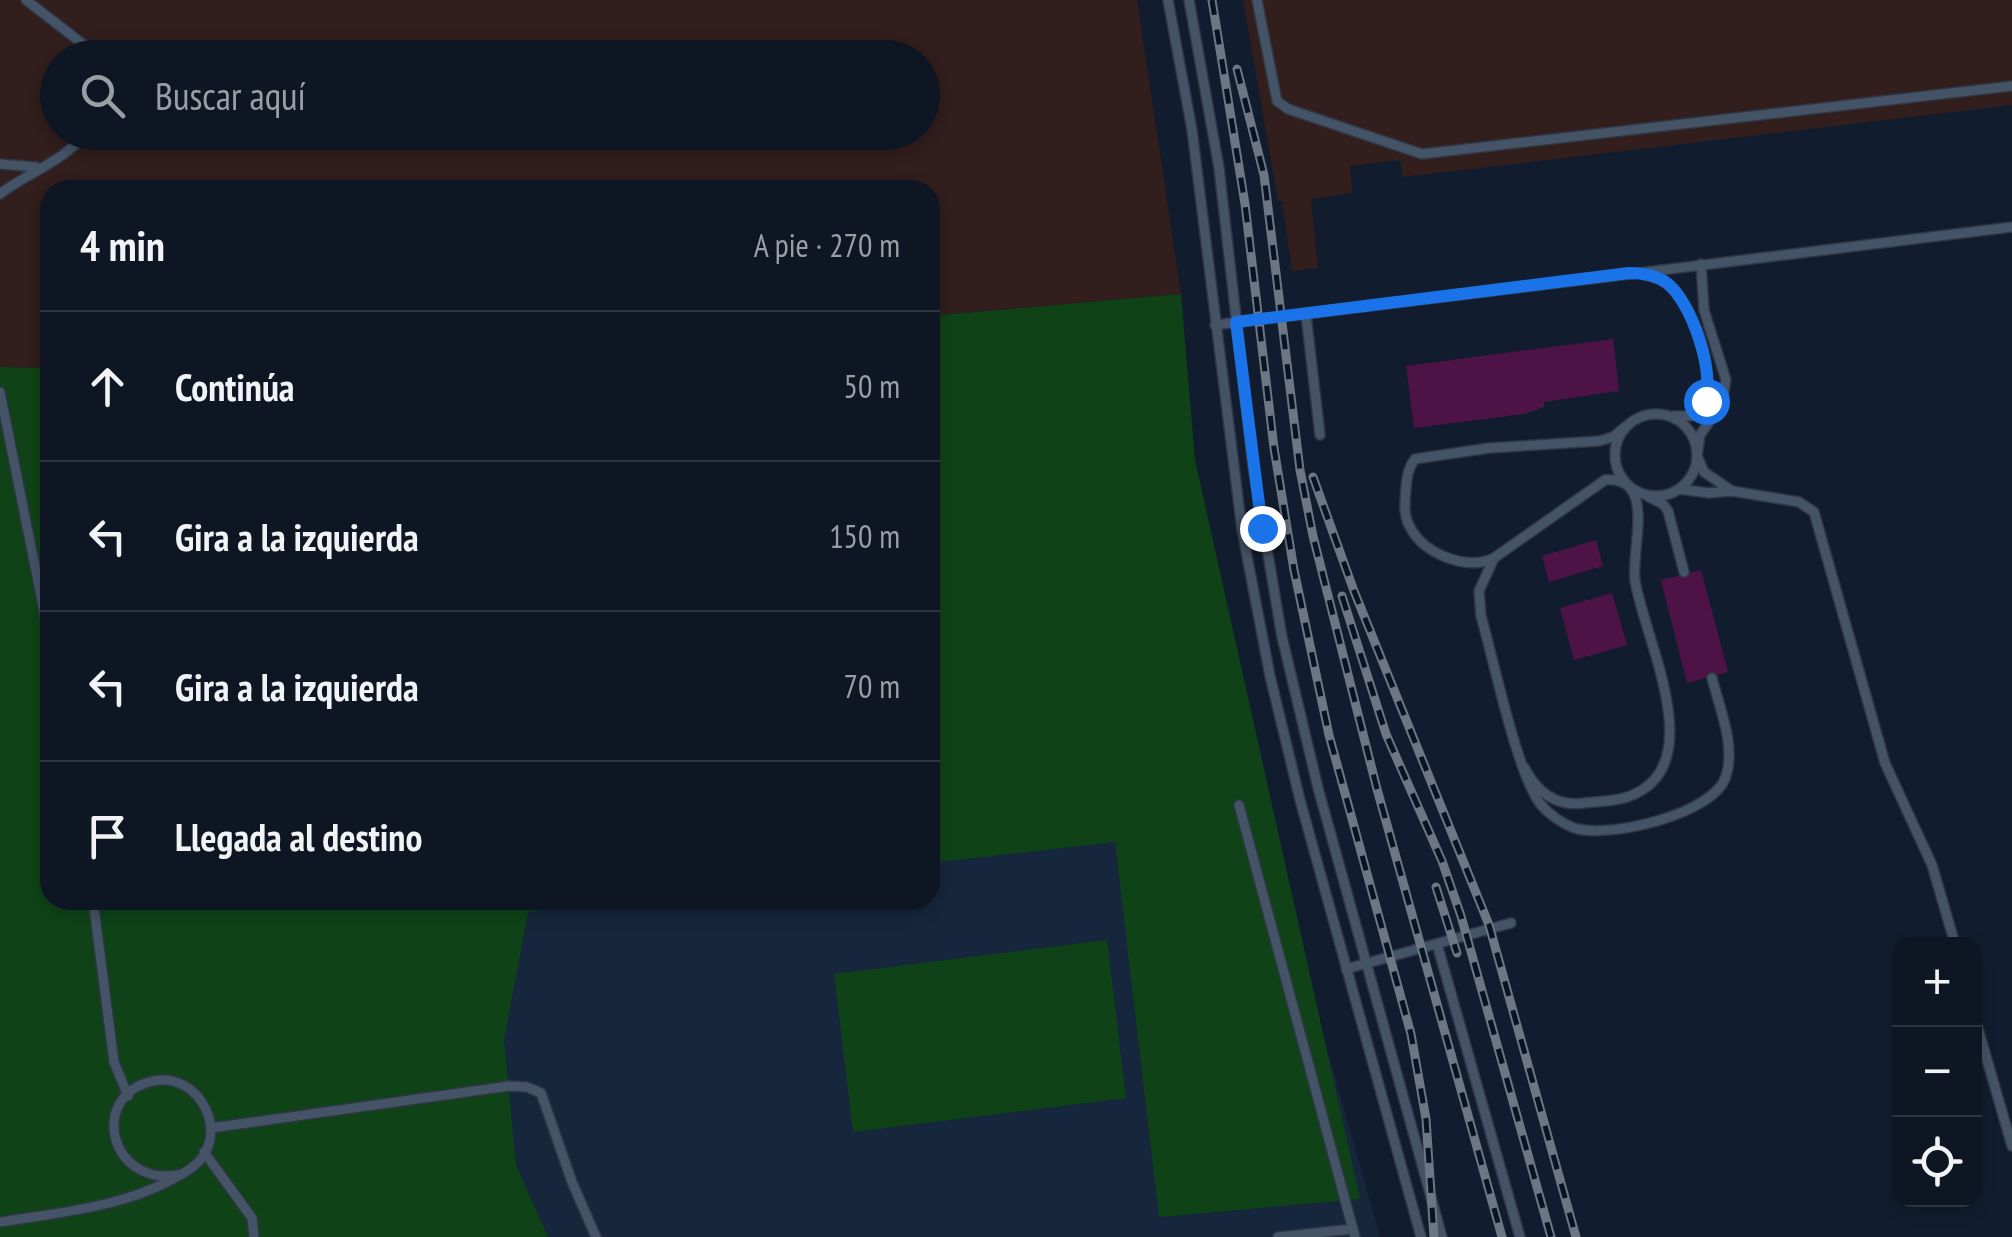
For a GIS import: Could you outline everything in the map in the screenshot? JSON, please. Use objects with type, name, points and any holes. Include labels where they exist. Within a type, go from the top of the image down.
[{"type":"lane","points":[[26,0],[74,40]]},
{"type":"lane","points":[[1168,0],[1192,130],[1242,530],[1270,676],[1421,1237]]},
{"type":"lane","points":[[1189,0],[1218,168],[1258,497],[1282,637],[1318,788],[1442,1237]]},
{"type":"lane","points":[[1257,0],[1273,91],[1282,105],[1422,154],[2012,86]]},
{"type":"lane","points":[[0,194],[71,150]]},
{"type":"lane","points":[[0,164],[38,167]]},
{"type":"lane","points":[[1216,325],[2012,228]]},
{"type":"lane","points":[[1679,489],[1695,468],[1700,435],[1722,403],[1726,380],[1704,310],[1701,264]]},
{"type":"lane","points":[[1629,273],[1658,277],[1676,292],[1688,312],[1704,357],[1708,387],[1702,408],[1685,417],[1650,414],[1636,418],[1612,437],[1599,441],[1489,448],[1415,459],[1408,470],[1408,524],[1431,548],[1460,562],[1481,563],[1494,558],[1597,484],[1612,479],[1662,504],[1668,511],[1684,572]]},
{"type":"lane","points":[[1306,314],[1320,435]]},
{"type":"lane","points":[[0,392],[40,591]]},
{"type":"lane","points":[[1664,414],[1688,429],[1704,472],[1732,491]]},
{"type":"lane","points":[[1524,767],[1545,795],[1576,804],[1630,796],[1650,782],[1665,759],[1671,722],[1636,584],[1634,548],[1639,505],[1616,466],[1614,454],[1625,428]]},
{"type":"lane","points":[[1642,494],[1654,496],[1679,489],[1732,491],[1799,502],[1814,512],[1884,764],[1932,865],[1952,937]]},
{"type":"lane","points":[[1494,558],[1482,578],[1479,604],[1524,767],[1542,806],[1563,823],[1586,830],[1614,829],[1662,819],[1704,801],[1722,786],[1728,763],[1727,736],[1712,678]]},
{"type":"lane","points":[[1238,805],[1354,1233],[1278,1237]]},
{"type":"lane","points":[[94,910],[114,1062],[128,1096]]},
{"type":"lane","points":[[1346,969],[1511,924]]},
{"type":"lane","points":[[1436,944],[1520,1237]]},
{"type":"lane","points":[[1978,1027],[2012,1146]]},
{"type":"lane","points":[[0,1222],[115,1204],[190,1169],[204,1152],[211,1128],[202,1100],[181,1083],[154,1080],[128,1096],[116,1112],[117,1146],[140,1172],[156,1177],[177,1175]]},
{"type":"lane","points":[[211,1128],[528,1086],[540,1094],[549,1110],[572,1182],[596,1237]]},
{"type":"lane","points":[[204,1152],[252,1218],[254,1237]]},
{"type":"shaded area","points":[[0,0],[1137,0],[1181,294],[940,315],[940,180],[40,180],[40,368],[0,367]]},
{"type":"shaded area","points":[[1243,0],[2012,0],[2012,105],[1403,177],[1400,160],[1350,166],[1352,193],[1311,199],[1318,268],[1292,271]]},
{"type":"shaded area","points":[[1119,309],[1380,1237],[0,1237],[49,910],[940,910],[940,327]]},
{"type":"green space","points":[[1181,294],[1195,460],[1360,1199],[1159,1217],[1115,842],[940,862],[940,315]]},
{"type":"green space","points":[[0,367],[40,368],[40,910],[544,910],[528,912],[504,1040],[516,1165],[548,1237],[0,1237]]},
{"type":"green space","points":[[1107,940],[1126,1098],[853,1132],[834,974]]},
{"type":"building","points":[[1613,339],[1619,391],[1544,402],[1544,407],[1524,414],[1414,428],[1406,366]]},
{"type":"building","points":[[1596,540],[1603,566],[1549,582],[1542,556]]},
{"type":"building","points":[[1701,570],[1728,672],[1687,683],[1661,580]]},
{"type":"building","points":[[1612,593],[1627,645],[1574,660],[1560,608]]},
{"type":"railway","points":[[1212,0],[1245,204],[1274,448],[1294,570],[1329,735],[1411,1034],[1426,1119],[1434,1237]]},
{"type":"railway","points":[[1237,69],[1264,175],[1300,470],[1313,536],[1377,789],[1502,1237]]},
{"type":"railway","points":[[1313,477],[1354,591],[1489,925],[1576,1237]]},
{"type":"railway","points":[[1342,596],[1386,734],[1442,861],[1461,916],[1551,1237]]},
{"type":"railway","points":[[1436,887],[1457,953]]},
{"type":"route","points":[[1262,528],[1236,322],[1629,273],[1649,274],[1676,292],[1688,312],[1707,368],[1706,401]]}]
